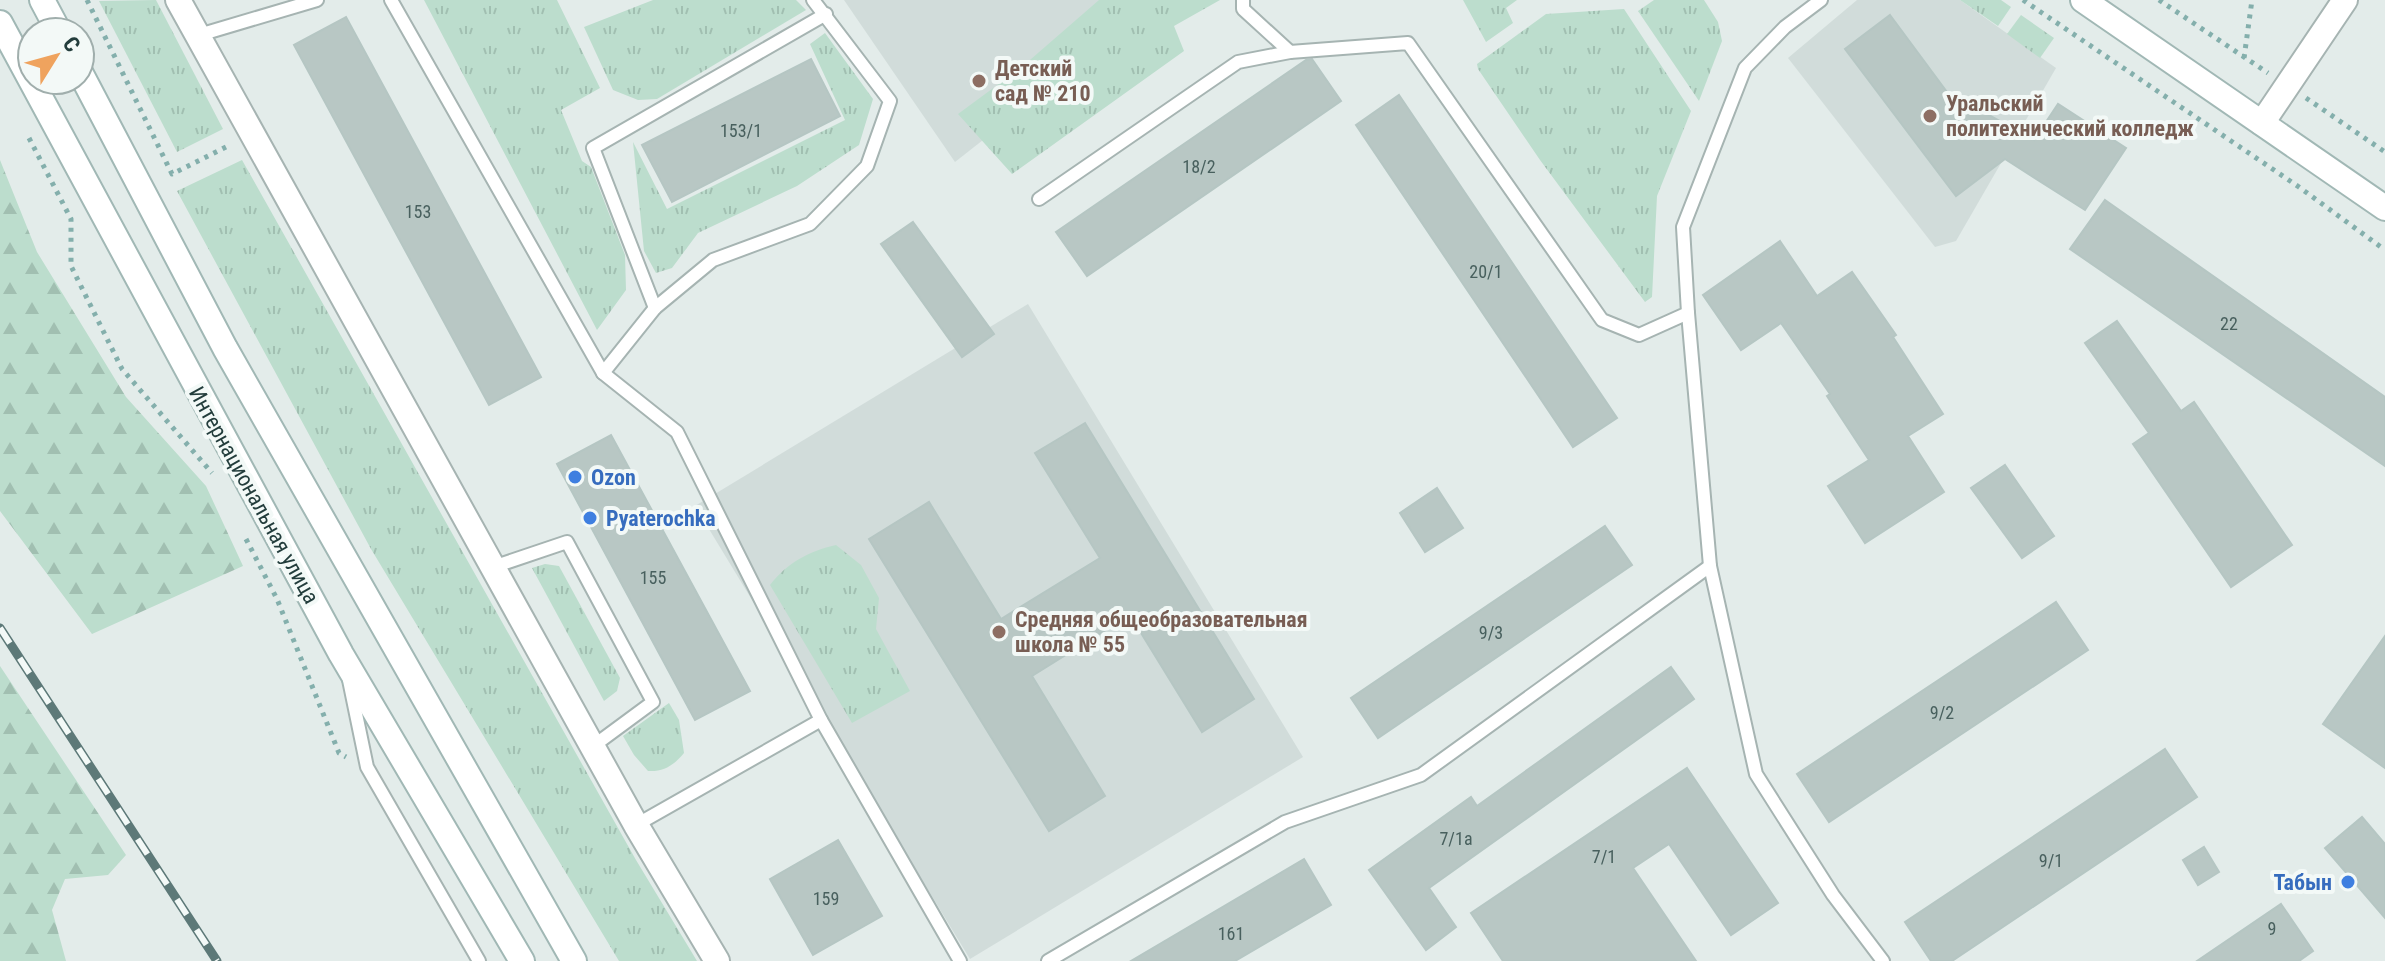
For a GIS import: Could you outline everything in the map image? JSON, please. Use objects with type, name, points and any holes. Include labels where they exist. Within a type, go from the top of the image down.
[{"type":"main road","points":[[178,0],[592,747],[717,961]]},
{"type":"main road","points":[[2083,0],[2385,208]]},
{"type":"main road","points":[[2262,123],[2345,0]]},
{"type":"main road","name":"Интернациональная улица","points":[[0,23],[344,659],[522,961]]},
{"type":"main road","name":"Интернациональная улица","points":[[93,96],[225,348],[574,961]]},
{"type":"lane","points":[[199,35],[317,0]]},
{"type":"lane","points":[[391,0],[603,373],[677,432],[821,720],[960,961]]},
{"type":"lane","points":[[603,373],[655,308],[713,260],[810,224],[867,166],[890,101],[813,0]]},
{"type":"lane","points":[[1243,0],[1243,9],[1290,52]]},
{"type":"lane","points":[[1821,0],[1785,27],[1745,68],[1683,227],[1688,313],[1710,566],[1756,774],[1833,895],[1883,961]]},
{"type":"lane","points":[[655,308],[593,148],[826,14]]},
{"type":"lane","points":[[1039,199],[1238,62],[1290,52],[1408,43],[1602,320],[1639,335],[1688,313]]},
{"type":"lane","points":[[493,567],[567,542],[653,702],[592,747]]},
{"type":"lane","points":[[1048,961],[1285,822],[1421,775],[1710,566]]},
{"type":"lane","points":[[344,659],[367,767],[479,961]]},
{"type":"lane","points":[[636,825],[821,720]]},
{"type":"path","points":[[87,0],[172,174],[230,145]]},
{"type":"path","points":[[2023,0],[2286,178],[2385,250]]},
{"type":"path","points":[[2159,0],[2244,59],[2252,0]]},
{"type":"path","points":[[2320,108],[2385,152]]},
{"type":"path","points":[[24,128],[71,219],[71,266],[122,369],[212,474]]},
{"type":"path","points":[[241,530],[277,599],[339,753],[367,767]]},
{"type":"shaded area","name":"Детский сад № 210","points":[[844,0],[1161,0],[955,162]]},
{"type":"shaded area","name":"Уральский политехнический колледж","points":[[1857,0],[1960,0],[2056,68],[1956,241],[1935,247],[1788,58]]},
{"type":"shaded area","name":"Средняя общеобразовательная школа № 55","points":[[1028,304],[1303,757],[970,959],[695,506]]},
{"type":"green space","points":[[156,0],[223,129],[177,152],[99,1]]},
{"type":"green space","points":[[424,0],[557,0],[600,88],[561,110],[582,161],[591,167],[625,255],[626,290],[597,330]]},
{"type":"green space","points":[[653,0],[796,0],[806,10],[657,99],[638,100],[613,90],[584,27]]},
{"type":"green space","points":[[1099,0],[1220,0],[1174,26],[1184,51],[1012,174],[958,114],[1023,66]]},
{"type":"green space","points":[[1463,0],[1517,0],[1506,8],[1513,23],[1486,42]]},
{"type":"green space","points":[[1654,0],[1704,0],[1718,22],[1722,41],[1699,101],[1638,11]]},
{"type":"green space","points":[[1960,0],[2001,0],[2011,7],[1998,26]]},
{"type":"green space","points":[[1624,9],[1691,111],[1657,196],[1652,297],[1645,302],[1540,160],[1477,64],[1546,14]]},
{"type":"green space","points":[[2021,15],[2054,38],[2040,58],[2007,34]]},
{"type":"green space","points":[[825,33],[873,99],[859,145],[797,186],[698,233],[672,268],[656,273],[644,251],[633,142],[667,209],[845,120],[810,44]]},
{"type":"green space","points":[[0,160],[37,252],[126,397],[206,486],[243,566],[92,634],[0,511]]},
{"type":"green space","points":[[242,160],[636,860],[697,961],[619,961],[371,549],[177,191]]},
{"type":"green space","points":[[836,545],[861,565],[879,598],[876,629],[910,691],[852,723],[770,585],[799,559]]},
{"type":"green space","points":[[545,564],[559,566],[620,678],[617,691],[604,701],[532,568]]},
{"type":"green space","points":[[0,666],[126,855],[108,875],[65,879],[52,910],[66,961],[0,961]]},
{"type":"green space","points":[[669,703],[679,720],[684,753],[668,767],[648,771],[623,736]]},
{"type":"building","points":[[1890,15],[1947,92],[2034,140],[2058,104],[2126,148],[2085,210],[2005,159],[1956,196],[1845,49]]},
{"type":"building","points":[[346,17],[541,377],[489,405],[294,45]]},
{"type":"building","points":[[811,59],[840,116],[672,202],[642,145]]},
{"type":"building","points":[[1312,59],[1341,101],[1087,276],[1056,232],[1306,60]]},
{"type":"building","points":[[1399,95],[1617,418],[1573,447],[1356,125]]},
{"type":"building","points":[[2105,200],[2385,397],[2385,466],[2070,249]]},
{"type":"building","points":[[913,222],[994,334],[962,357],[881,244]]},
{"type":"building","points":[[1780,241],[1817,296],[1852,272],[1896,335],[1893,337],[1943,414],[1908,436],[1944,492],[1865,543],[1828,486],[1869,460],[1827,396],[1830,394],[1781,323],[1741,350],[1703,295]]},
{"type":"building","points":[[2117,321],[2181,411],[2194,402],[2292,545],[2231,587],[2133,444],[2149,433],[2085,343]]},
{"type":"building","points":[[1085,423],[1254,699],[1202,732],[1130,615],[1032,676],[1105,796],[1049,831],[869,539],[929,502],[1001,619],[1100,558],[1035,453]]},
{"type":"building","points":[[611,435],[750,691],[695,720],[557,464]]},
{"type":"building","points":[[2005,465],[2054,536],[2022,558],[1971,488]]},
{"type":"building","points":[[1437,488],[1463,528],[1425,552],[1400,513]]},
{"type":"building","points":[[1605,526],[1632,565],[1378,738],[1351,698]]},
{"type":"building","points":[[2056,602],[2088,650],[1829,822],[1797,774]]},
{"type":"building","points":[[2385,636],[2385,768],[2323,724]]},
{"type":"building","points":[[1671,667],[1694,699],[1429,888],[1456,927],[1426,950],[1369,870],[1471,797],[1477,806]]},
{"type":"building","points":[[2165,749],[2197,797],[1952,961],[1931,961],[1905,922]]},
{"type":"building","points":[[1687,768],[1778,903],[1731,935],[1669,844],[1633,868],[1696,961],[1503,961],[1471,913]]},
{"type":"building","points":[[2362,817],[2385,844],[2385,918],[2325,848]]},
{"type":"building","points":[[838,840],[882,916],[813,955],[770,879]]},
{"type":"building","points":[[2204,847],[2219,872],[2198,885],[2183,860]]},
{"type":"building","points":[[1304,859],[1331,905],[1235,961],[1131,961]]},
{"type":"building","points":[[2281,904],[2313,951],[2299,961],[2197,961]]},
{"type":"railway","points":[[0,628],[217,961]]},
{"type":"place","name":"Детский сад № 210","points":[[979,81]]},
{"type":"place","name":"Уральский политехнический колледж","points":[[1930,116]]},
{"type":"place","name":"Ozon","points":[[575,477]]},
{"type":"place","name":"Pyaterochka","points":[[590,518]]},
{"type":"place","name":"Средняя общеобразовательная школа № 55","points":[[999,632]]},
{"type":"place","name":"Табын","points":[[2348,882]]}]
